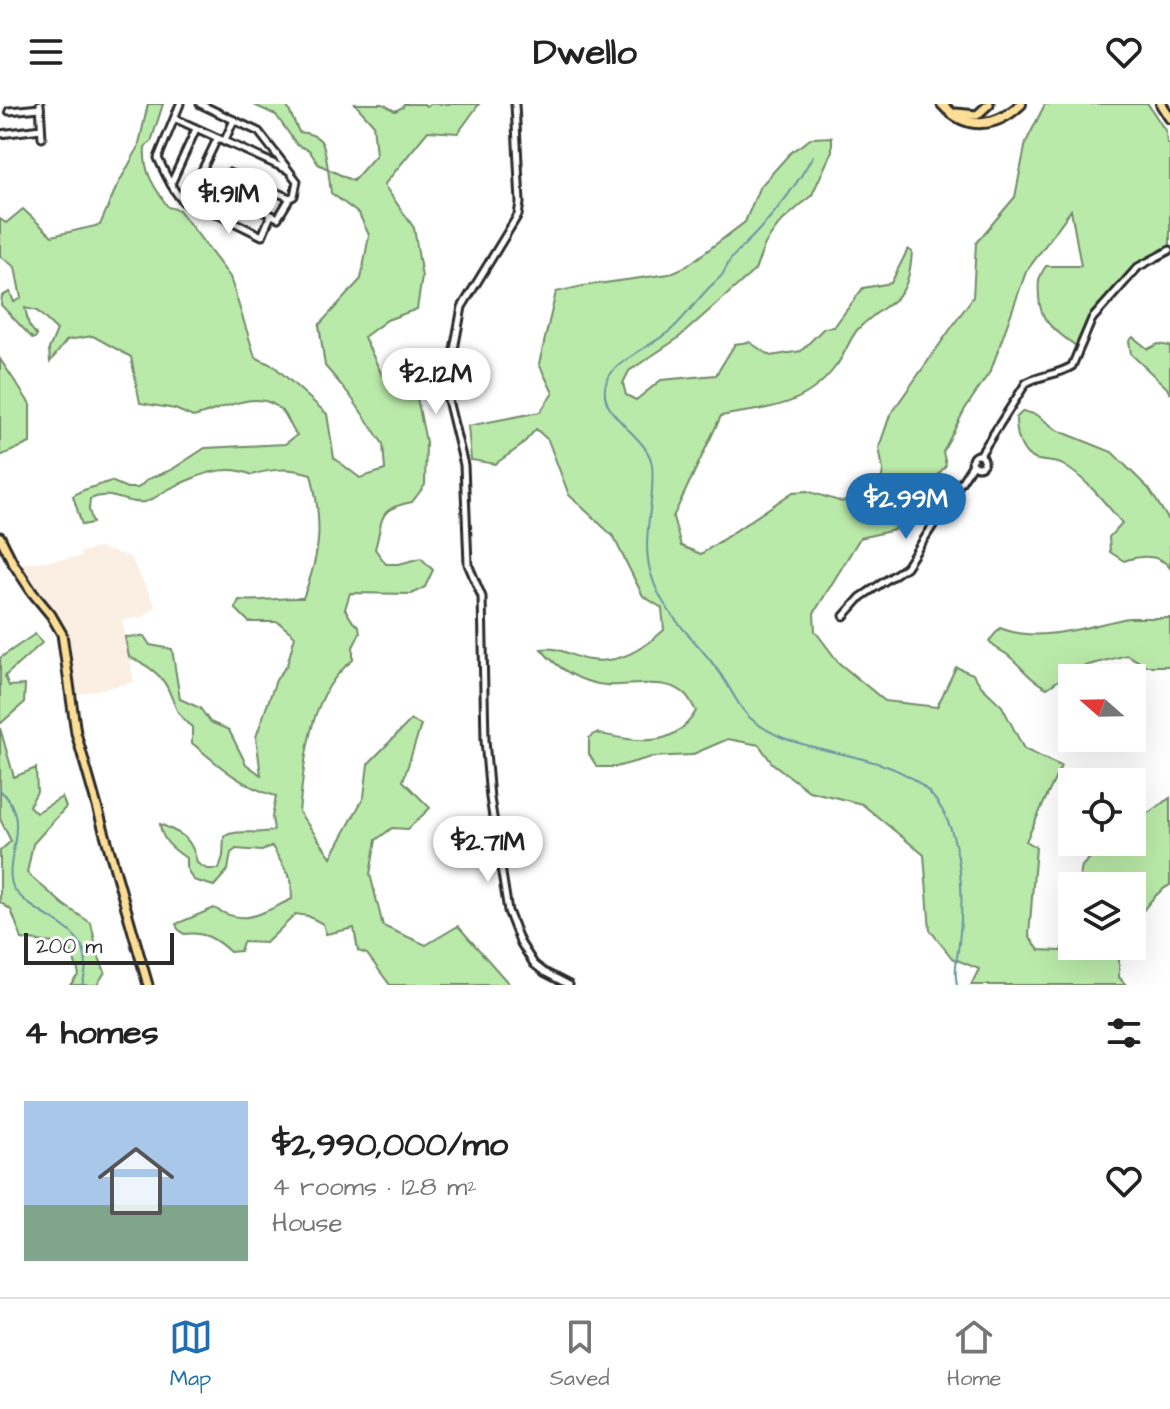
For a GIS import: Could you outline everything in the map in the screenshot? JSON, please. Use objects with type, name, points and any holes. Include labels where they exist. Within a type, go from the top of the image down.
[{"type":"highway","points":[[943,104],[960,120],[979,124],[1004,118],[1021,104]]},
{"type":"highway","points":[[1161,104],[1170,118]]},
{"type":"main road","points":[[943,104],[959,115],[969,116],[980,113],[989,104]]},
{"type":"main road","points":[[0,537],[19,573],[62,634],[76,733],[148,985]]},
{"type":"street","points":[[188,104],[180,106],[158,158],[171,184],[186,204],[203,212],[209,210],[262,236],[271,215]]},
{"type":"street","points":[[200,104],[259,132],[297,181],[294,196],[280,216],[271,215],[219,190]]},
{"type":"street","points":[[515,104],[518,215],[462,307],[446,392],[464,465],[468,564],[482,597],[485,740],[490,798],[508,911],[520,942],[534,964],[569,985]]},
{"type":"street","points":[[9,111],[40,106],[42,138]]},
{"type":"street","points":[[176,119],[288,170]]},
{"type":"street","points":[[186,204],[234,120]]},
{"type":"street","points":[[0,134],[41,129]]},
{"type":"street","points":[[171,184],[196,129]]},
{"type":"street","points":[[209,210],[225,176],[232,172],[290,198]]},
{"type":"street","points":[[844,616],[861,597],[906,567],[973,464],[982,465],[984,460],[980,455],[1026,383],[1038,376],[1072,366],[1092,319],[1138,267],[1170,250]]},
{"type":"shaded area","points":[[100,548],[130,557],[156,607],[143,617],[122,620],[134,682],[75,695],[64,629],[53,608],[19,564],[81,557],[81,552]]},
{"type":"green space","points":[[148,104],[163,104],[151,142],[145,147],[146,164],[154,186],[168,207],[179,210],[230,277],[255,357],[274,366],[327,414],[334,458],[360,478],[385,470],[383,444],[349,394],[325,366],[319,325],[361,279],[369,235],[359,214],[331,193],[328,169],[353,181],[376,155],[373,124],[355,104],[383,104],[395,111],[404,104],[479,104],[458,133],[428,131],[384,185],[414,228],[422,277],[417,309],[387,320],[364,337],[382,375],[413,378],[426,442],[425,485],[412,502],[392,508],[383,516],[375,549],[386,564],[421,558],[433,570],[425,587],[412,594],[350,593],[345,609],[359,626],[360,633],[353,647],[353,660],[326,691],[311,729],[299,812],[331,857],[364,797],[368,764],[411,720],[421,725],[403,781],[430,808],[408,829],[392,828],[376,840],[370,874],[383,926],[426,945],[458,926],[510,985],[390,985],[367,954],[358,951],[354,928],[326,934],[323,924],[308,916],[296,914],[266,943],[243,942],[240,951],[230,952],[209,937],[184,934],[178,929],[176,924],[214,908],[235,917],[262,913],[292,899],[291,880],[272,846],[262,851],[236,849],[231,853],[228,870],[214,886],[193,880],[186,867],[186,858],[165,839],[160,824],[189,842],[197,863],[207,869],[219,869],[224,836],[274,830],[272,817],[276,796],[241,781],[192,743],[192,727],[176,709],[165,684],[150,668],[129,657],[125,637],[144,636],[150,645],[172,649],[180,699],[200,708],[210,722],[229,730],[246,764],[261,775],[256,737],[276,680],[287,665],[295,636],[278,622],[249,622],[235,608],[239,600],[303,598],[317,551],[318,523],[311,474],[282,470],[252,475],[231,470],[198,476],[145,502],[98,496],[90,499],[93,523],[82,525],[73,496],[81,491],[111,481],[127,488],[138,488],[148,479],[171,470],[205,448],[285,444],[297,435],[284,413],[264,401],[240,402],[193,417],[175,409],[140,403],[131,357],[93,336],[67,340],[50,362],[49,349],[57,330],[37,311],[25,308],[29,325],[37,336],[33,339],[1,305],[2,296],[10,292],[14,302],[21,298],[15,267],[0,256],[0,219],[6,223],[23,209],[52,236],[100,225],[138,148]]},
{"type":"green space","points":[[252,104],[286,104],[299,132],[314,136],[322,143],[328,169],[318,164],[309,150],[297,145],[276,115]]},
{"type":"green space","points":[[1045,104],[1148,104],[1170,144],[1170,246],[1138,263],[1090,314],[1076,346],[1046,320],[1040,306],[1039,292],[1040,277],[1046,266],[1081,266],[1071,210],[1026,272],[991,370],[965,409],[943,452],[946,465],[894,530],[860,538],[814,613],[815,631],[839,663],[885,701],[937,707],[956,667],[973,674],[1002,706],[1024,749],[1061,766],[1026,841],[1036,847],[1029,936],[1039,950],[1058,951],[1058,960],[1119,960],[1119,977],[1126,985],[971,985],[979,969],[952,958],[930,930],[924,855],[862,804],[809,791],[772,763],[759,745],[728,739],[691,755],[652,757],[616,767],[597,767],[589,754],[589,738],[596,733],[624,739],[664,738],[687,724],[696,711],[678,689],[659,684],[606,685],[587,681],[562,668],[541,649],[555,649],[590,660],[621,657],[639,649],[664,630],[662,608],[643,596],[613,536],[569,495],[548,440],[536,429],[521,446],[495,464],[471,460],[468,426],[540,412],[553,393],[539,364],[556,292],[669,274],[687,266],[745,222],[759,188],[791,152],[812,138],[832,137],[832,151],[812,195],[780,223],[765,244],[755,270],[677,339],[629,371],[623,383],[626,395],[636,400],[661,380],[716,375],[735,344],[749,342],[771,356],[801,351],[824,328],[834,327],[863,288],[891,283],[908,249],[912,252],[910,270],[902,292],[858,329],[839,362],[824,380],[812,390],[784,403],[721,416],[673,517],[681,546],[701,554],[793,492],[807,491],[842,502],[868,493],[882,477],[879,447],[890,415],[973,297],[976,243],[1015,197],[1026,142]]},
{"type":"green space","points":[[1133,337],[1148,349],[1158,344],[1170,346],[1170,394],[1131,354],[1129,341]]},
{"type":"green space","points":[[0,359],[30,404],[30,443],[0,456]]},
{"type":"green space","points":[[1023,411],[1037,415],[1057,430],[1112,452],[1149,489],[1170,522],[1170,568],[1155,558],[1124,561],[1110,552],[1109,537],[1122,523],[1095,491],[1071,470],[1059,463],[1035,459],[1027,454],[1016,428],[1016,418]]},
{"type":"green space","points":[[1128,618],[1170,618],[1170,666],[1147,666],[1127,655],[1092,664],[1058,664],[1058,681],[1047,688],[989,641],[1000,628],[1031,634],[1080,629]]},
{"type":"green space","points":[[35,634],[42,643],[5,676],[9,686],[25,685],[24,703],[0,724],[0,658]]},
{"type":"green space","points":[[0,728],[14,777],[36,768],[37,792],[29,806],[36,813],[62,797],[66,807],[33,844],[27,873],[64,905],[91,923],[105,972],[97,985],[70,985],[79,974],[69,945],[22,939],[11,910],[0,902],[0,851],[11,841],[0,819]]},
{"type":"green space","points":[[1170,798],[1170,885],[1146,907],[1146,872],[1081,872],[1082,866],[1092,856],[1146,856],[1146,814]]},
{"type":"waterway","points":[[813,156],[780,206],[731,259],[722,275],[673,328],[611,373],[605,393],[614,414],[641,443],[652,465],[647,547],[656,589],[671,614],[723,677],[744,712],[779,736],[868,760],[910,777],[927,790],[941,808],[954,839],[960,874],[961,927],[957,985]]},
{"type":"waterway","points":[[0,790],[10,802],[15,815],[11,866],[14,889],[25,901],[76,938],[86,965],[82,985]]}]
